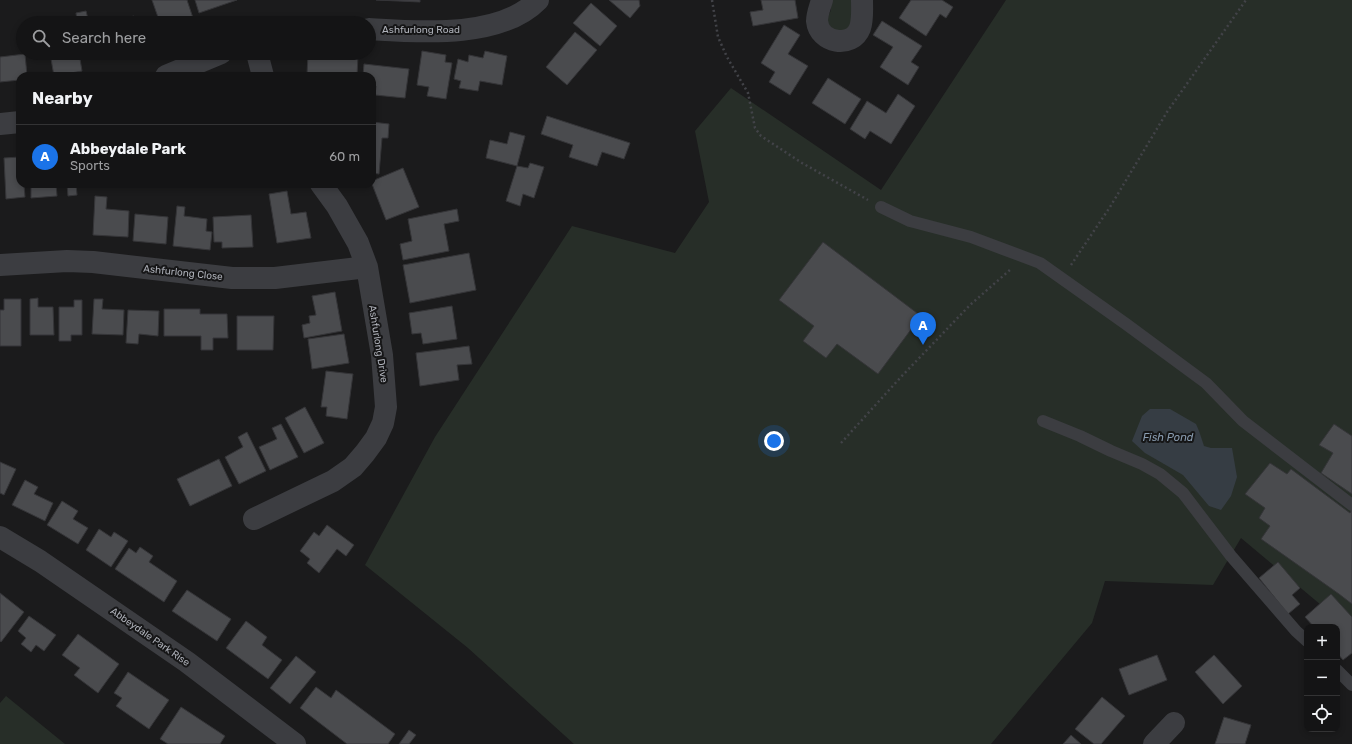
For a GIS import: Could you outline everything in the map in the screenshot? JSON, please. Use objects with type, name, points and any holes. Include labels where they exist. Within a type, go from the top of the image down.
[{"type":"street","name":"Ashfurlong Road","points":[[376,29],[413,31],[463,30],[505,20],[519,14],[538,0]]},
{"type":"street","points":[[822,0],[818,12],[817,22],[820,30],[825,36],[834,41],[845,41],[853,37],[860,29],[862,0]]},
{"type":"street","points":[[176,72],[205,60]]},
{"type":"street","points":[[259,60],[262,72]]},
{"type":"street","points":[[0,124],[16,122]]},
{"type":"street","name":"Ashfurlong Drive","points":[[254,519],[333,481],[353,467],[376,438],[381,428],[386,407],[382,355],[367,267],[358,243],[337,206],[324,188]]},
{"type":"street","name":"Ashfurlong Close","points":[[0,265],[67,261],[93,262],[232,278],[275,278],[367,267]]},
{"type":"street","name":"Abbeydale Park Rise","points":[[0,537],[40,561],[187,662],[295,744]]},
{"type":"street","points":[[1154,744],[1174,723]]},
{"type":"lane","points":[[881,207],[910,221],[971,237],[1040,263],[1206,383],[1243,421],[1352,505]]},
{"type":"lane","points":[[1042,421],[1080,436],[1142,464],[1166,478],[1182,493],[1231,556],[1304,638]]},
{"type":"lane","points":[[1340,673],[1352,685]]},
{"type":"path","points":[[712,0],[718,37],[727,57],[748,93],[755,128],[761,136],[802,163],[881,207]]},
{"type":"path","points":[[1062,279],[1110,207],[1167,112],[1246,0]]},
{"type":"path","points":[[841,443],[900,378],[970,305],[1025,258]]},
{"type":"shaded area","points":[[831,0],[855,0],[852,24],[844,32],[834,31],[826,21],[831,10]]},
{"type":"shaded area","points":[[1006,0],[1352,0],[1352,631],[1241,538],[1213,585],[1105,581],[1092,623],[991,744],[574,744],[468,648],[365,565],[435,437],[572,226],[675,253],[709,202],[695,131],[731,88],[881,190]]},
{"type":"shaded area","points":[[6,696],[65,744],[0,744],[0,703]]},
{"type":"water","name":"Fish Pond","points":[[1150,409],[1170,409],[1196,424],[1204,446],[1211,448],[1232,448],[1237,477],[1231,496],[1221,510],[1209,506],[1183,475],[1145,453],[1132,441],[1142,416]]},
{"type":"building","points":[[152,0],[187,0],[192,16],[158,16]]},
{"type":"building","points":[[195,0],[237,0],[199,13]]},
{"type":"building","points":[[376,0],[420,0],[420,2]]},
{"type":"building","points":[[609,0],[639,0],[640,6],[630,18]]},
{"type":"building","points":[[761,0],[795,0],[798,18],[753,26],[750,12],[763,10]]},
{"type":"building","points":[[911,0],[942,0],[953,7],[946,18],[940,14],[926,36],[899,18]]},
{"type":"building","points":[[591,3],[617,26],[600,46],[573,23]]},
{"type":"building","points":[[86,11],[87,16],[76,16],[76,13]]},
{"type":"building","points":[[882,21],[922,46],[911,62],[919,67],[908,85],[880,67],[893,47],[873,35]]},
{"type":"building","points":[[784,25],[800,35],[788,54],[808,66],[790,95],[769,82],[775,72],[761,63]]},
{"type":"building","points":[[575,32],[597,50],[567,85],[546,67]]},
{"type":"building","points":[[422,51],[446,55],[445,62],[452,63],[446,99],[427,96],[429,87],[417,85]]},
{"type":"building","points":[[485,51],[507,56],[502,85],[480,81],[478,91],[459,88],[461,81],[454,79],[458,59],[468,62],[469,55],[483,58]]},
{"type":"building","points":[[16,55],[16,60],[26,60],[27,72],[16,72],[16,80],[0,82],[0,57]]},
{"type":"building","points":[[51,60],[80,60],[82,71],[53,72]]},
{"type":"building","points":[[308,60],[358,60],[357,72],[307,72]]},
{"type":"building","points":[[364,64],[409,69],[405,98],[376,95],[376,72],[363,72]]},
{"type":"building","points":[[828,78],[861,99],[845,124],[812,103]]},
{"type":"building","points":[[898,94],[915,106],[891,144],[870,131],[865,139],[850,129],[867,101],[886,113]]},
{"type":"building","points":[[547,116],[630,143],[624,159],[602,152],[597,166],[569,157],[573,145],[541,134]]},
{"type":"building","points":[[376,122],[389,124],[388,138],[382,138],[379,174],[376,174]]},
{"type":"building","points":[[510,132],[525,136],[517,166],[486,158],[490,140],[507,144]]},
{"type":"building","points":[[16,157],[16,188],[24,188],[25,197],[6,199],[4,158]]},
{"type":"building","points":[[530,163],[544,167],[534,198],[523,194],[520,206],[506,201],[517,166],[528,168]]},
{"type":"building","points":[[403,168],[419,207],[386,220],[374,188],[376,188],[376,179]]},
{"type":"building","points":[[31,188],[56,188],[57,196],[31,198]]},
{"type":"building","points":[[67,188],[76,188],[77,195],[68,196]]},
{"type":"building","points":[[287,191],[291,214],[306,212],[311,238],[277,243],[269,194]]},
{"type":"building","points":[[95,196],[107,197],[106,209],[129,211],[128,237],[93,235]]},
{"type":"building","points":[[177,206],[185,207],[184,216],[207,219],[206,231],[212,232],[210,250],[173,246]]},
{"type":"building","points":[[457,209],[459,221],[444,224],[449,251],[403,260],[400,244],[412,241],[408,219]]},
{"type":"building","points":[[135,214],[168,217],[166,244],[133,241]]},
{"type":"building","points":[[251,215],[253,247],[222,248],[222,242],[214,242],[213,217]]},
{"type":"building","points":[[823,242],[921,316],[878,374],[837,344],[826,358],[803,341],[814,326],[779,300]]},
{"type":"building","points":[[469,253],[476,290],[410,303],[403,265]]},
{"type":"building","points":[[335,292],[342,331],[304,338],[302,325],[310,323],[309,316],[316,315],[312,296]]},
{"type":"building","points":[[38,298],[38,307],[53,307],[54,335],[30,335],[30,299]]},
{"type":"building","points":[[4,299],[21,299],[21,346],[0,346],[0,310],[4,310]]},
{"type":"building","points":[[94,299],[103,299],[102,309],[124,310],[123,335],[92,334]]},
{"type":"building","points":[[74,300],[82,300],[82,335],[71,335],[71,341],[59,341],[59,307],[74,307]]},
{"type":"building","points":[[452,306],[457,339],[423,344],[421,333],[412,334],[409,313]]},
{"type":"building","points":[[164,309],[200,309],[200,314],[227,314],[228,338],[213,338],[213,350],[201,350],[201,336],[164,336]]},
{"type":"building","points":[[128,310],[159,311],[158,336],[139,334],[138,344],[126,343]]},
{"type":"building","points":[[237,316],[274,316],[273,350],[237,350]]},
{"type":"building","points":[[344,334],[349,363],[312,369],[308,339]]},
{"type":"building","points":[[469,346],[472,364],[457,365],[459,380],[420,386],[416,353]]},
{"type":"building","points":[[326,371],[353,374],[347,419],[326,416],[327,407],[321,407]]},
{"type":"building","points":[[305,407],[324,443],[304,453],[285,418]]},
{"type":"building","points":[[281,424],[298,457],[270,470],[259,447],[277,439],[272,428]]},
{"type":"building","points":[[1334,424],[1352,436],[1352,494],[1321,473],[1333,453],[1319,445]]},
{"type":"building","points":[[247,432],[266,471],[239,484],[225,457],[243,447],[238,437]]},
{"type":"building","points":[[219,459],[232,486],[190,506],[177,479]]},
{"type":"building","points":[[0,462],[16,469],[4,495],[0,493]]},
{"type":"building","points":[[1270,463],[1287,474],[1291,469],[1350,513],[1352,509],[1352,604],[1261,539],[1270,526],[1259,518],[1265,508],[1245,494]]},
{"type":"building","points":[[25,480],[38,487],[34,494],[53,503],[45,521],[12,505]]},
{"type":"building","points":[[62,501],[78,511],[73,519],[88,528],[78,544],[47,525]]},
{"type":"building","points":[[327,525],[354,545],[346,556],[337,549],[319,573],[307,563],[310,559],[300,551],[314,532],[319,536]]},
{"type":"building","points":[[99,529],[111,537],[114,532],[128,541],[111,567],[86,550]]},
{"type":"building","points":[[140,547],[153,556],[149,562],[177,581],[164,602],[115,569],[129,548],[136,553]]},
{"type":"building","points":[[1278,562],[1300,588],[1292,595],[1300,604],[1288,614],[1259,578]]},
{"type":"building","points":[[187,590],[231,619],[217,641],[172,611]]},
{"type":"building","points":[[0,593],[24,612],[1,642],[0,641]]},
{"type":"building","points":[[1331,594],[1352,617],[1352,653],[1343,660],[1340,656],[1340,624],[1311,624],[1305,617]]},
{"type":"building","points":[[29,616],[56,635],[44,651],[36,645],[31,652],[21,644],[26,638],[18,631]]},
{"type":"building","points":[[246,621],[267,637],[262,645],[282,660],[268,679],[226,648]]},
{"type":"building","points":[[78,634],[119,664],[98,693],[74,675],[80,668],[62,655]]},
{"type":"building","points":[[1157,655],[1167,680],[1129,695],[1119,669]]},
{"type":"building","points":[[1214,655],[1242,686],[1223,704],[1195,672]]},
{"type":"building","points":[[296,656],[316,672],[290,704],[270,688]]},
{"type":"building","points":[[128,672],[169,700],[149,729],[116,706],[122,698],[114,693]]},
{"type":"building","points":[[316,687],[331,698],[336,690],[395,734],[388,744],[347,744],[300,708]]},
{"type":"building","points":[[1102,697],[1125,716],[1101,744],[1094,744],[1075,729]]},
{"type":"building","points":[[181,707],[225,736],[220,744],[168,744],[160,739]]},
{"type":"building","points":[[1224,717],[1251,725],[1245,744],[1215,744]]},
{"type":"building","points":[[409,730],[416,735],[409,744],[399,744]]},
{"type":"building","points":[[1071,735],[1081,744],[1063,744]]},
{"type":"place","name":"Abbeydale Park","points":[[923,345]]}]
